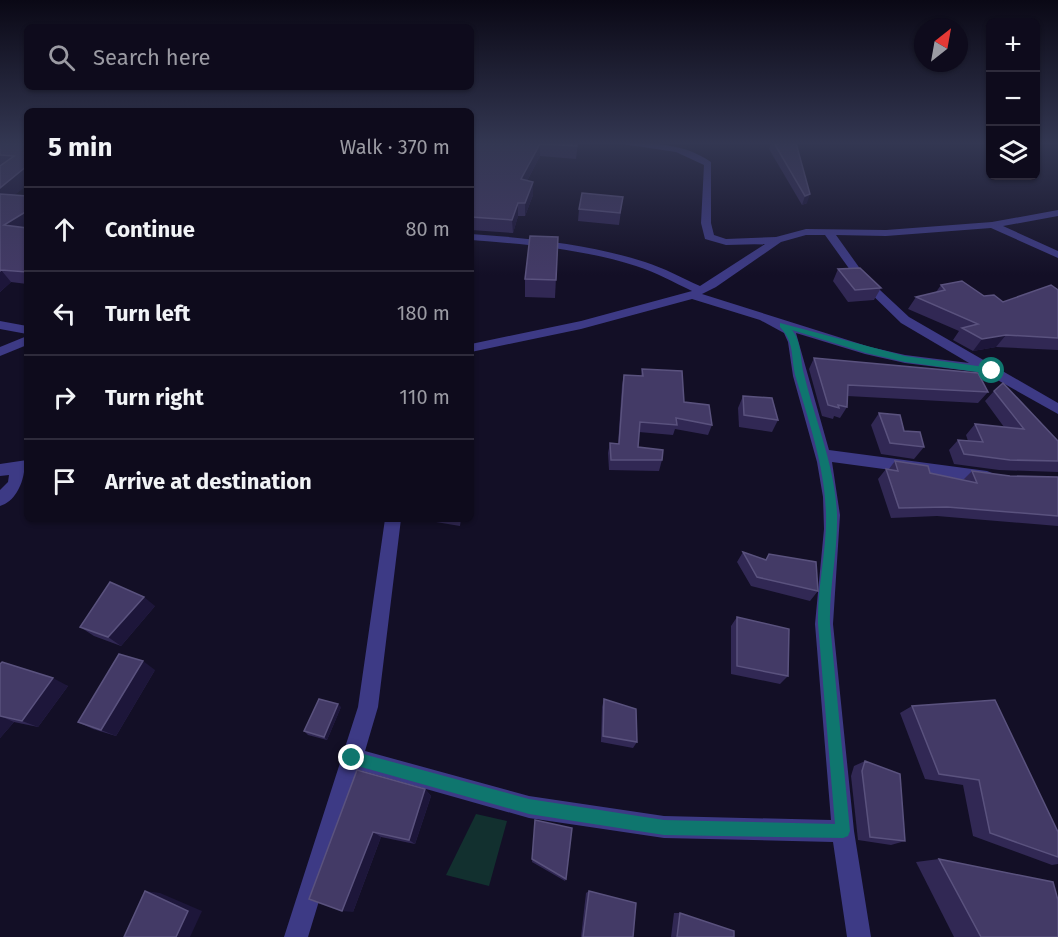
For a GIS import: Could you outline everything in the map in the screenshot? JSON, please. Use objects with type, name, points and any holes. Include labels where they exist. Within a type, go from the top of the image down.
[{"type":"street","points":[[707,187],[706,223],[709,237],[726,242],[777,240],[806,232],[886,233],[992,225],[1058,213]]},
{"type":"street","points":[[992,225],[1058,255]]},
{"type":"street","points":[[827,231],[862,279],[905,320],[1058,409]]},
{"type":"street","points":[[474,237],[520,241],[591,252],[642,264],[697,293],[783,325],[869,351],[905,359],[992,371]]},
{"type":"street","points":[[474,347],[580,325],[697,293],[777,240]]},
{"type":"street","points":[[0,325],[24,329]]},
{"type":"street","points":[[783,325],[794,337],[799,374],[824,455],[832,513],[829,559],[823,594],[824,624],[843,831],[858,937]]},
{"type":"street","points":[[0,352],[24,341]]},
{"type":"street","points":[[824,455],[999,478]]},
{"type":"street","points":[[0,470],[22,466]]},
{"type":"street","points":[[0,500],[15,484],[22,466]]},
{"type":"street","points":[[296,937],[368,707],[393,522]]},
{"type":"street","points":[[352,758],[529,807],[652,826],[843,831]]},
{"type":"green space","points":[[476,814],[507,821],[489,886],[446,875]]},
{"type":"building","points":[[474,187],[531,187],[525,203],[518,203],[512,220],[474,217]]},
{"type":"building","points":[[800,187],[808,187],[810,194],[805,196]]},
{"type":"building","points":[[582,193],[623,197],[620,213],[579,209]]},
{"type":"building","points":[[0,194],[24,196],[24,213],[4,225],[24,228],[24,272],[0,271]]},
{"type":"building","points":[[530,236],[558,237],[556,280],[525,279]]},
{"type":"building","points":[[860,268],[881,288],[855,290],[838,269]]},
{"type":"building","points":[[962,281],[984,296],[994,295],[1003,302],[1051,285],[1058,290],[1058,338],[1006,335],[982,339],[962,328],[978,324],[916,297],[945,290],[941,285]]},
{"type":"building","points":[[814,358],[978,373],[988,392],[848,385],[847,407],[838,405],[839,408],[828,405]]},
{"type":"building","points":[[642,369],[682,371],[684,402],[709,405],[712,425],[676,418],[677,425],[640,422],[638,447],[663,450],[662,460],[611,460],[610,443],[619,444],[624,375],[643,376]]},
{"type":"building","points":[[1003,383],[1058,441],[1058,461],[1010,460],[964,454],[958,440],[983,442],[975,424],[1024,429],[994,391]]},
{"type":"building","points":[[743,396],[772,398],[778,420],[744,415]]},
{"type":"building","points":[[879,413],[900,415],[904,431],[920,432],[924,447],[890,443]]},
{"type":"building","points":[[895,461],[928,466],[930,473],[977,483],[972,471],[1010,476],[1058,477],[1058,516],[947,507],[899,508],[886,469],[898,471]]},
{"type":"building","points":[[743,552],[766,560],[769,554],[816,562],[818,591],[757,577]]},
{"type":"building","points":[[110,582],[144,597],[108,637],[80,627]]},
{"type":"building","points":[[737,617],[789,629],[788,676],[737,666]]},
{"type":"building","points":[[119,654],[143,661],[101,730],[78,722]]},
{"type":"building","points":[[2,662],[53,678],[22,721],[0,716],[0,664]]},
{"type":"building","points":[[319,699],[338,704],[324,737],[304,731]]},
{"type":"building","points":[[604,699],[636,709],[637,742],[603,736]]},
{"type":"building","points":[[995,700],[1058,832],[1058,857],[990,833],[979,780],[939,774],[912,706]]},
{"type":"building","points":[[865,761],[900,774],[905,841],[870,837],[862,771]]},
{"type":"building","points":[[357,770],[425,789],[409,840],[373,832],[342,911],[309,899]]},
{"type":"building","points":[[535,820],[572,828],[566,879],[532,859]]},
{"type":"building","points":[[939,859],[1053,882],[1058,900],[1058,937],[981,937]]},
{"type":"building","points":[[145,891],[188,911],[176,937],[124,937]]},
{"type":"building","points":[[589,891],[636,903],[633,937],[583,937]]},
{"type":"building","points":[[680,913],[734,931],[734,937],[677,937]]},
{"type":"route","points":[[352,758],[529,807],[664,827],[843,831],[836,733],[824,624],[823,594],[829,559],[832,513],[824,455],[799,374],[794,337],[783,325],[869,351],[905,359],[992,371]]}]
